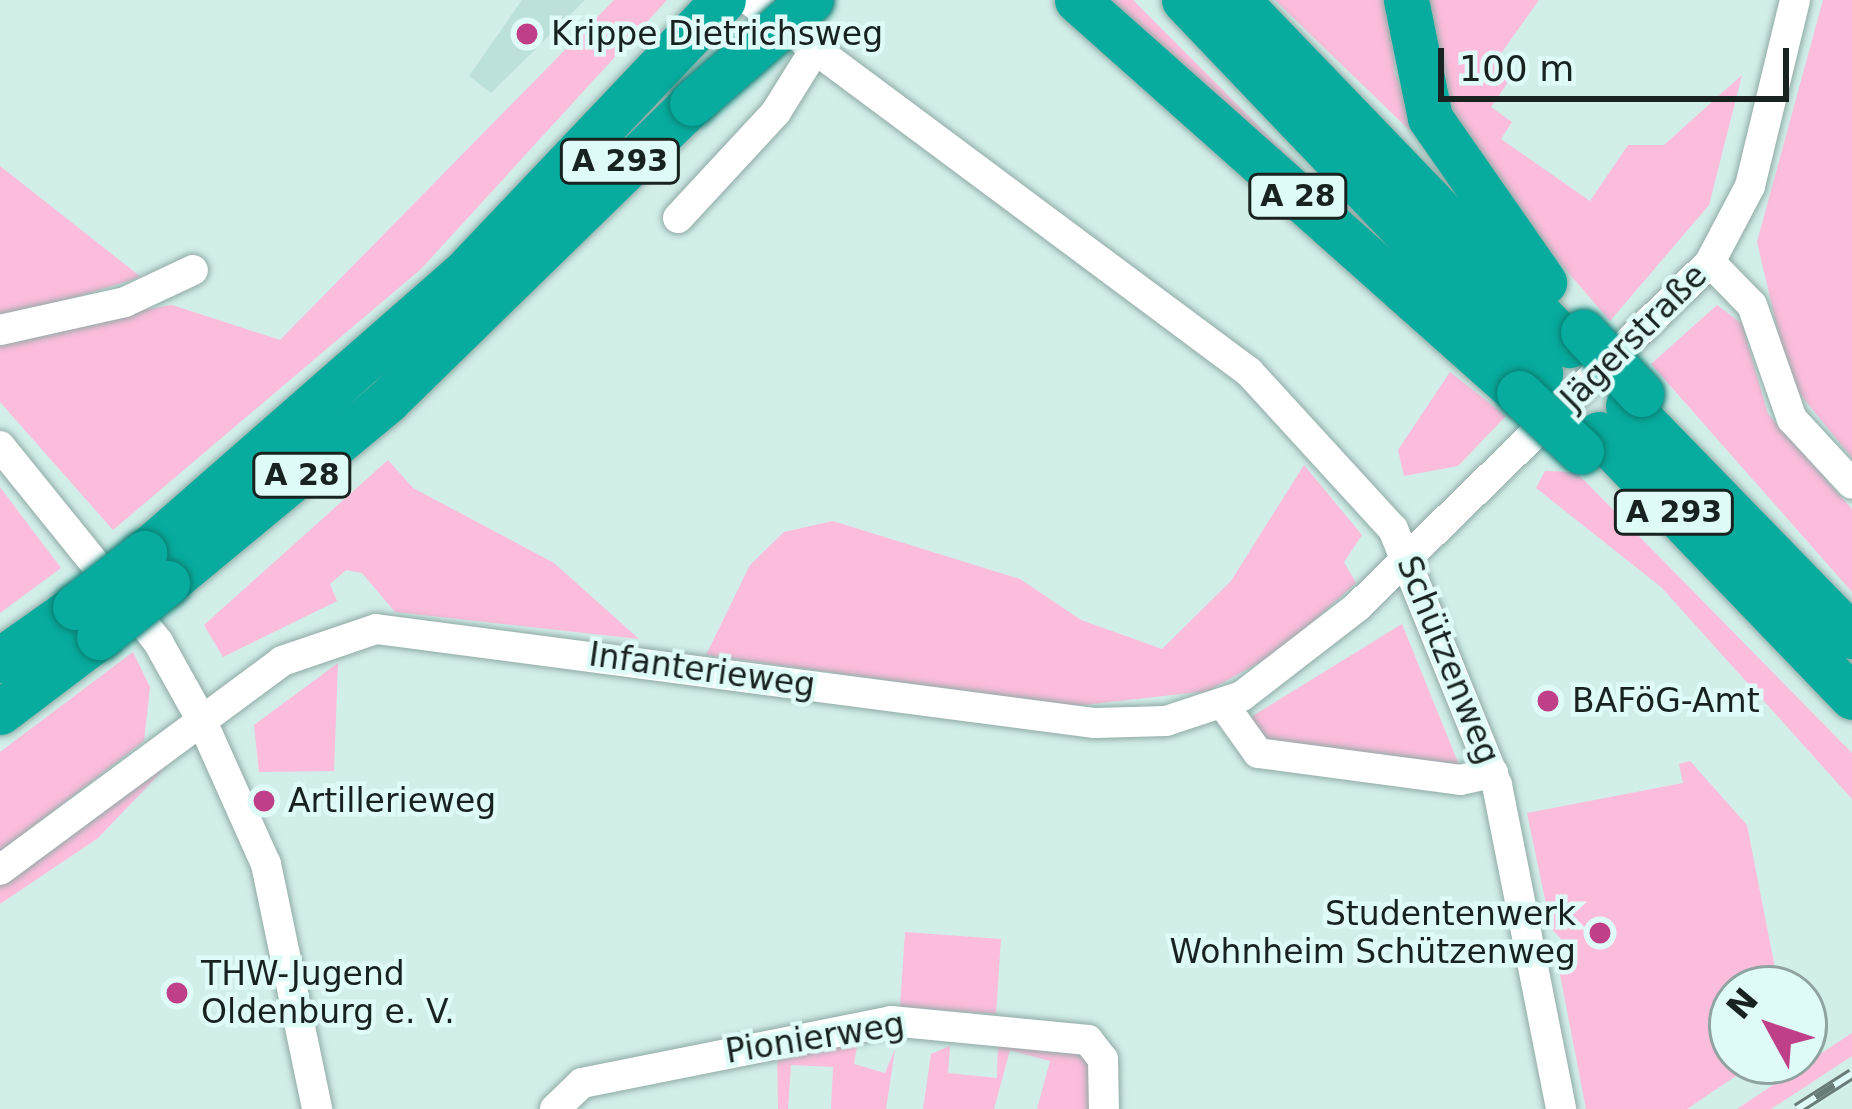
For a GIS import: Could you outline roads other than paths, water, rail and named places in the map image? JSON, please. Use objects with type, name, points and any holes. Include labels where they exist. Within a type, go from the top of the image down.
[{"type":"highway","name":"A 28","points":[[669,84],[695,0]]},
{"type":"highway","name":"A 28","points":[[669,84],[723,0]]},
{"type":"highway","name":"A 293","points":[[560,230],[669,84],[763,0]]},
{"type":"highway","name":"A 28","points":[[156,568],[599,133],[669,84],[810,0]]},
{"type":"highway","name":"A 28","points":[[1077,0],[1581,392],[1661,441],[1852,637]]},
{"type":"highway","points":[[1184,0],[1581,392]]},
{"type":"highway","points":[[1238,0],[1581,392]]},
{"type":"highway","name":"A 28","points":[[1406,0],[1414,76],[1461,178],[1581,392],[1692,563],[1749,590],[1852,697]]},
{"type":"highway","name":"A 28","points":[[0,712],[87,622],[388,400],[560,230]]},
{"type":"highway","name":"A 28","points":[[0,660],[87,622]]},
{"type":"street","name":"Jägerstraße","points":[[1409,554],[1581,392],[1709,262],[1750,186],[1795,0]]},
{"type":"street","name":"Schützenweg","points":[[750,1],[1249,372],[1409,554],[1493,772],[1562,1109]]},
{"type":"street","points":[[678,218],[776,112],[814,51]]},
{"type":"street","points":[[1709,262],[1752,305],[1792,419],[1852,484]]},
{"type":"street","points":[[0,330],[125,302],[193,270]]},
{"type":"street","points":[[0,446],[158,641],[201,719],[266,864],[317,1109]]},
{"type":"street","name":"Infanterieweg","points":[[0,869],[301,651],[399,628],[1095,723],[1166,722],[1223,704],[1291,665],[1409,554]]},
{"type":"street","points":[[1223,704],[1240,742],[1376,771],[1493,772]]},
{"type":"street","name":"Pionierweg","points":[[555,1109],[582,1083],[891,1021],[1088,1040],[1103,1059],[1104,1109]]},
{"type":"railway","points":[[1797,1109],[1852,1074]]},
{"type":"place","name":"Krippe Dietrichsweg","points":[[527,34]]},
{"type":"place","name":"BAFöG-Amt","points":[[1548,701]]},
{"type":"place","name":"Artillerieweg","points":[[264,801]]},
{"type":"place","name":"Studentenwerk Wohnheim Schützenweg","points":[[1600,933]]},
{"type":"place","name":"THW-Jugend Oldenburg e. V.","points":[[177,993]]}]
